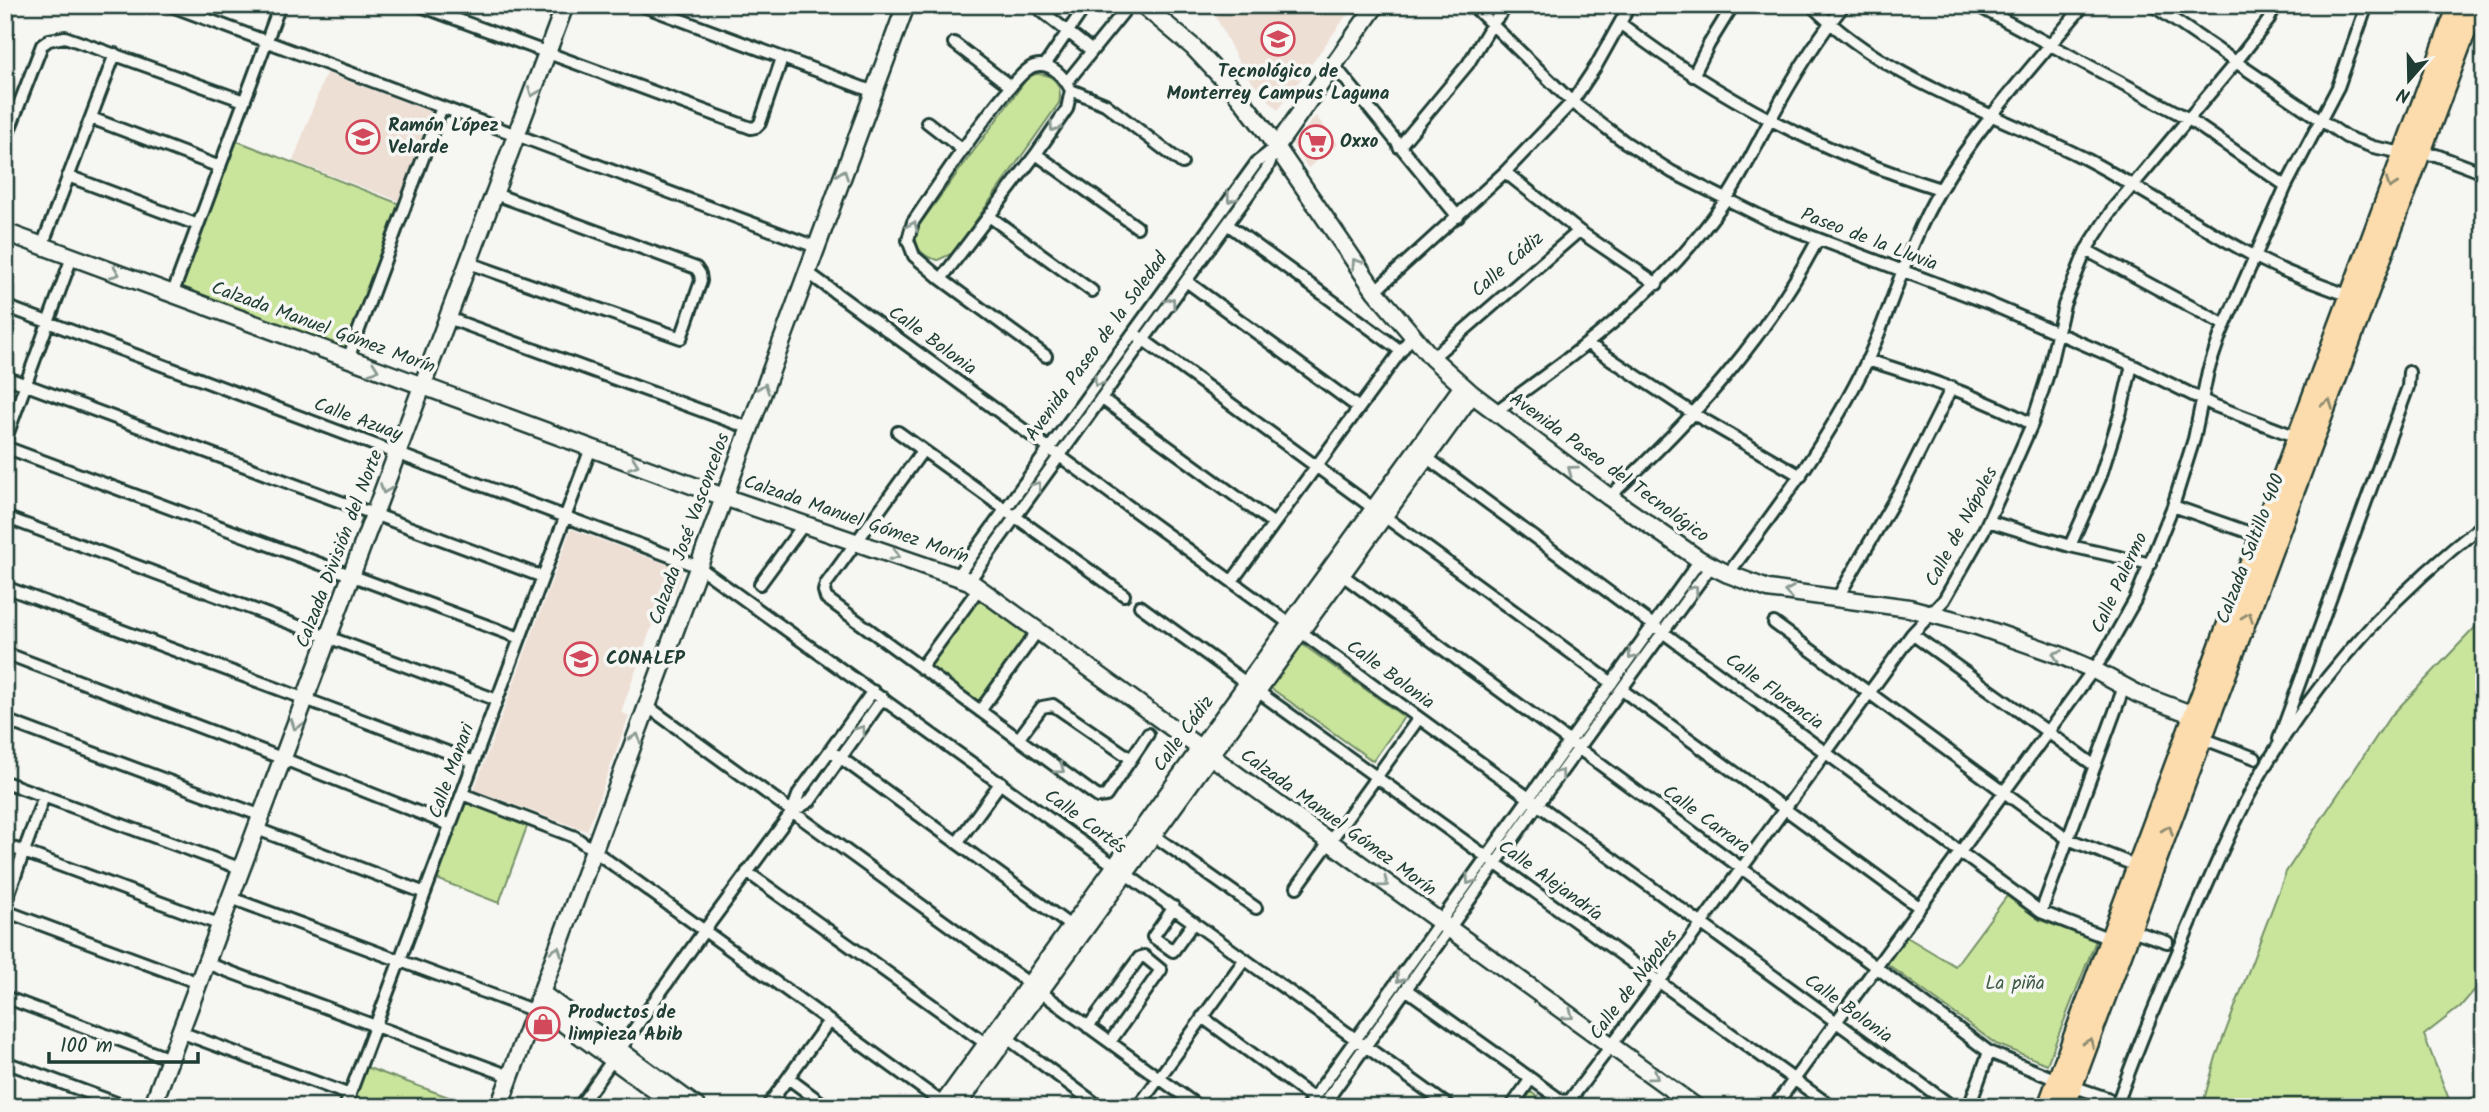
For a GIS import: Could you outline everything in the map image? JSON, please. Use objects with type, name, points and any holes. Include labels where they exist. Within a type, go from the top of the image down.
[{"type":"main road","name":"Calzada Saltillo 400","points":[[2202,718],[2259,536],[2458,5]]},
{"type":"main road","name":"Calzada Saltillo 400","points":[[2065,1107],[2065,1083],[2110,939],[2137,866],[2195,736],[2422,154],[2476,5]]},
{"type":"main road","name":"Calzada Saltillo 400","points":[[2047,1107],[2065,1083],[2131,930],[2195,736]]},
{"type":"street","points":[[169,5],[817,247]]},
{"type":"street","points":[[172,295],[280,5]]},
{"type":"street","points":[[418,5],[751,128],[760,123],[782,58]]},
{"type":"street","name":"Calzada División del Norte","points":[[154,1103],[565,5]]},
{"type":"street","points":[[641,5],[874,92]]},
{"type":"street","name":"Calzada José Vasconcelos","points":[[499,1107],[906,5]]},
{"type":"street","points":[[1034,5],[1092,51]]},
{"type":"street","points":[[1045,65],[1086,5]]},
{"type":"street","points":[[941,279],[1036,155],[1067,109],[1069,86],[1092,51],[1129,5]]},
{"type":"street","name":"Avenida Paseo del Tecnológico","points":[[1143,5],[1184,38],[1238,95],[1375,291],[1432,358],[1495,412],[1609,497],[1706,563],[1768,589],[1881,603],[1932,614],[2022,642],[2092,669],[2124,687],[2202,718]]},
{"type":"street","name":"Avenida Paseo de la Soledad","points":[[1055,452],[1101,398],[1267,169],[1276,147],[1376,5]]},
{"type":"street","name":"Paseo de la Lluvia","points":[[1472,5],[1572,102],[1649,157],[1726,199],[1817,241],[2059,333],[2133,365],[2202,400],[2297,437]]},
{"type":"street","points":[[1399,148],[1468,64],[1507,5]]},
{"type":"street","points":[[1375,291],[1505,172],[1572,102],[1630,5]]},
{"type":"street","points":[[1693,76],[1732,5]]},
{"type":"street","points":[[1811,5],[1829,23],[1883,63],[1933,90],[2082,158],[2254,256],[2350,296]]},
{"type":"street","points":[[1495,412],[1588,344],[1657,284],[1705,229],[1726,199],[1829,23],[1844,5]]},
{"type":"street","points":[[1976,5],[2187,118],[2286,186]]},
{"type":"street","points":[[1728,574],[1801,476],[1833,425],[1867,359],[1924,219],[1940,189],[1992,115],[2084,5]]},
{"type":"street","points":[[2152,5],[2320,121],[2355,140],[2403,153],[2436,155],[2484,173]]},
{"type":"street","name":"Calle de Nápoles","points":[[1530,1080],[1566,1101],[1659,982],[1912,634],[1944,600],[1988,522],[2032,424],[2059,333],[2064,305],[2086,250],[2112,210],[2236,62],[2268,21],[2276,5]]},
{"type":"street","name":"Calle Palermo","points":[[1774,1107],[2104,654],[2135,600],[2173,506],[2194,439],[2208,370],[2225,325],[2286,186],[2338,87],[2367,5]]},
{"type":"street","points":[[1621,24],[1693,76],[1770,121],[1854,160],[1940,189]]},
{"type":"street","points":[[5,141],[42,46],[49,40],[65,37],[244,101]]},
{"type":"street","points":[[954,43],[1010,86]]},
{"type":"street","points":[[42,246],[115,54]]},
{"type":"street","points":[[1333,64],[1458,217]]},
{"type":"street","points":[[1046,356],[941,279],[914,256],[909,247],[909,231],[963,150],[1010,86],[1030,67],[1045,65],[1055,70],[1069,86],[1105,104],[1182,163]]},
{"type":"street","points":[[348,359],[442,107]]},
{"type":"street","points":[[91,118],[220,167]]},
{"type":"street","points":[[927,122],[963,150]]},
{"type":"street","name":"Avenida Paseo de la Soledad","points":[[921,668],[968,582],[1011,513],[1055,452],[1134,332],[1257,162],[1276,147]]},
{"type":"street","points":[[1036,155],[1137,227]]},
{"type":"street","points":[[1505,172],[1579,231],[1657,284]]},
{"type":"street","points":[[68,176],[198,225]]},
{"type":"street","points":[[469,263],[681,338],[701,281],[696,268],[495,194]]},
{"type":"street","points":[[989,216],[1092,291]]},
{"type":"street","points":[[1227,224],[1401,351]]},
{"type":"street","name":"Calle Cádiz","points":[[1432,358],[1579,231]]},
{"type":"street","name":"Calzada Manuel Gómez Morín","points":[[5,232],[723,497],[968,582],[1696,1107]]},
{"type":"street","points":[[1609,497],[1694,414],[1782,302],[1817,241]]},
{"type":"street","points":[[2086,250],[2225,325]]},
{"type":"street","points":[[5,441],[72,257]]},
{"type":"street","name":"Calle Bolonia","points":[[807,272],[1953,1107]]},
{"type":"street","points":[[1186,281],[1359,408]]},
{"type":"street","name":"Calle Azuay","points":[[5,306],[699,567]]},
{"type":"street","points":[[448,318],[749,428]]},
{"type":"street","points":[[1134,332],[1919,907]]},
{"type":"street","points":[[1232,581],[1412,336]]},
{"type":"street","points":[[1588,344],[1694,414],[1801,476]]},
{"type":"street","points":[[1867,359],[1952,387],[2032,424]]},
{"type":"street","points":[[2070,546],[2100,478],[2133,365]]},
{"type":"street","points":[[2116,1107],[2153,1010],[2219,859],[2274,751],[2408,387],[2409,372]]},
{"type":"street","points":[[5,377],[543,577]]},
{"type":"street","points":[[1838,597],[1903,485],[1952,387]]},
{"type":"street","name":"Calle Cádiz","points":[[1295,627],[1341,574],[1379,512],[1426,457],[1467,390]]},
{"type":"street","name":"Calle Cádiz","points":[[947,1106],[1467,390]]},
{"type":"street","points":[[1101,398],[1274,524]]},
{"type":"street","points":[[898,432],[1124,594]]},
{"type":"street","points":[[5,447],[520,638]]},
{"type":"street","name":"Calle Manari","points":[[345,1107],[591,448]]},
{"type":"street","points":[[923,450],[826,584],[826,598],[1098,797],[1106,796],[1148,734]]},
{"type":"street","name":"Calle Florencia","points":[[1426,457],[2042,912],[2110,939]]},
{"type":"street","points":[[2173,506],[2259,536]]},
{"type":"street","points":[[5,517],[497,700]]},
{"type":"street","points":[[1988,522],[2070,546],[2151,564]]},
{"type":"street","points":[[760,584],[804,524]]},
{"type":"street","points":[[2274,751],[2320,686],[2356,643],[2413,583],[2484,524]]},
{"type":"street","points":[[1617,686],[1653,625],[1706,563]]},
{"type":"street","points":[[1310,1102],[1356,1038],[1497,864],[1534,801],[1617,686],[1663,632],[1706,563]]},
{"type":"street","name":"Calle Cortés","points":[[699,567],[1450,1107]]},
{"type":"street","name":"Calle Carrara","points":[[1341,574],[1989,1052],[2107,1098]]},
{"type":"street","points":[[5,587],[474,762]]},
{"type":"street","name":"Calle Alejandría","points":[[1140,607],[1832,1107]]},
{"type":"street","points":[[1774,623],[2068,839],[2137,866]]},
{"type":"street","points":[[980,710],[1038,630]]},
{"type":"street","points":[[1912,634],[2095,766]]},
{"type":"street","points":[[5,653],[450,825]]},
{"type":"street","points":[[2299,680],[2308,687],[2320,686]]},
{"type":"street","points":[[2042,912],[2124,687]]},
{"type":"street","points":[[579,1107],[792,812],[799,793],[873,691]]},
{"type":"street","points":[[792,812],[810,800],[883,698]]},
{"type":"street","points":[[1019,738],[1042,707],[1052,705],[1130,758]]},
{"type":"street","points":[[647,706],[1199,1107]]},
{"type":"street","points":[[1297,887],[1419,718]]},
{"type":"street","points":[[5,720],[260,822],[425,893]]},
{"type":"street","points":[[2195,736],[2255,758]]},
{"type":"street","points":[[830,750],[1076,930]]},
{"type":"street","name":"Calle Cádiz","points":[[1120,868],[1153,835],[1205,752]]},
{"type":"street","points":[[5,782],[242,869]]},
{"type":"street","points":[[957,843],[1001,782]]},
{"type":"street","points":[[462,794],[575,837],[947,1106]]},
{"type":"street","points":[[5,904],[44,796]]},
{"type":"street","points":[[1202,1017],[1310,1102],[1323,1106],[1407,990],[1486,856],[1534,801]]},
{"type":"street","points":[[1153,835],[1255,908]]},
{"type":"street","points":[[5,845],[221,925]]},
{"type":"street","points":[[747,872],[990,1048]]},
{"type":"street","points":[[231,898],[400,961],[537,1003],[697,1107]]},
{"type":"street","points":[[1174,907],[1153,937],[1173,951],[1194,922]]},
{"type":"street","points":[[5,911],[199,983]]},
{"type":"street","points":[[2131,930],[2167,942]]},
{"type":"street","points":[[1088,1027],[1141,956],[1161,971],[1110,1042]]},
{"type":"street","points":[[1138,1107],[1245,959]]},
{"type":"street","points":[[206,963],[510,1076]]},
{"type":"street","name":"Calle Cádiz","points":[[990,1048],[1006,1037],[1034,987]]},
{"type":"street","points":[[1407,990],[1530,1080],[1511,1107]]},
{"type":"street","points":[[5,997],[170,1059]]},
{"type":"street","points":[[767,1107],[829,1021]]},
{"type":"street","points":[[180,1032],[349,1095]]},
{"type":"street","points":[[1006,1037],[1100,1107]]},
{"type":"street","points":[[1969,1107],[1989,1052]]},
{"type":"street","points":[[615,1054],[678,1107]]},
{"type":"street","points":[[5,1062],[127,1107]]},
{"type":"street","points":[[788,1078],[827,1107]]},
{"type":"street","points":[[154,1103],[175,1107]]},
{"type":"shaded area","name":"Tecnológico de Monterrey Campus Laguna","points":[[1210,5],[1354,5],[1278,110],[1244,73]]},
{"type":"shaded area","name":"Ramón López Velarde","points":[[326,73],[432,112],[399,201],[293,161]]},
{"type":"shaded area","points":[[1316,116],[1338,144],[1308,168],[1292,144]]},
{"type":"shaded area","name":"CONALEP","points":[[571,529],[683,570],[675,593],[661,588],[655,604],[659,606],[621,712],[629,716],[587,831],[474,790]]},
{"type":"green space","points":[[1036,74],[1048,76],[1056,82],[1060,91],[1059,103],[953,253],[938,260],[927,256],[917,245],[917,228],[1028,77]]},
{"type":"green space","points":[[237,141],[400,204],[346,353],[181,286]]},
{"type":"green space","points":[[979,591],[1035,631],[979,707],[924,667]]},
{"type":"green space","points":[[2484,618],[2484,979],[2460,1007],[2424,1035],[2452,1107],[2202,1107],[2216,1057],[2286,872],[2389,718]]},
{"type":"green space","points":[[1299,642],[1404,717],[1373,761],[1268,686]]},
{"type":"green space","points":[[465,798],[529,821],[499,903],[434,878]]},
{"type":"green space","name":"La piña","points":[[2007,896],[2040,920],[2096,940],[2047,1064],[1996,1044],[1886,963],[1905,936],[1955,966]]},
{"type":"green space","points":[[363,1066],[476,1107],[348,1107]]},
{"type":"green space","points":[[1531,1092],[1551,1107],[1520,1107]]},
{"type":"green space","points":[[2484,1092],[2484,1107],[2453,1107]]},
{"type":"place","name":"Tecnológico de Monterrey Campus Laguna","points":[[1278,39]]},
{"type":"place","name":"Ramón López Velarde","points":[[363,137]]},
{"type":"place","name":"Oxxo","points":[[1316,142]]},
{"type":"place","name":"CONALEP","points":[[581,659]]},
{"type":"place","name":"Productos de limpieza Abib","points":[[543,1024]]}]
